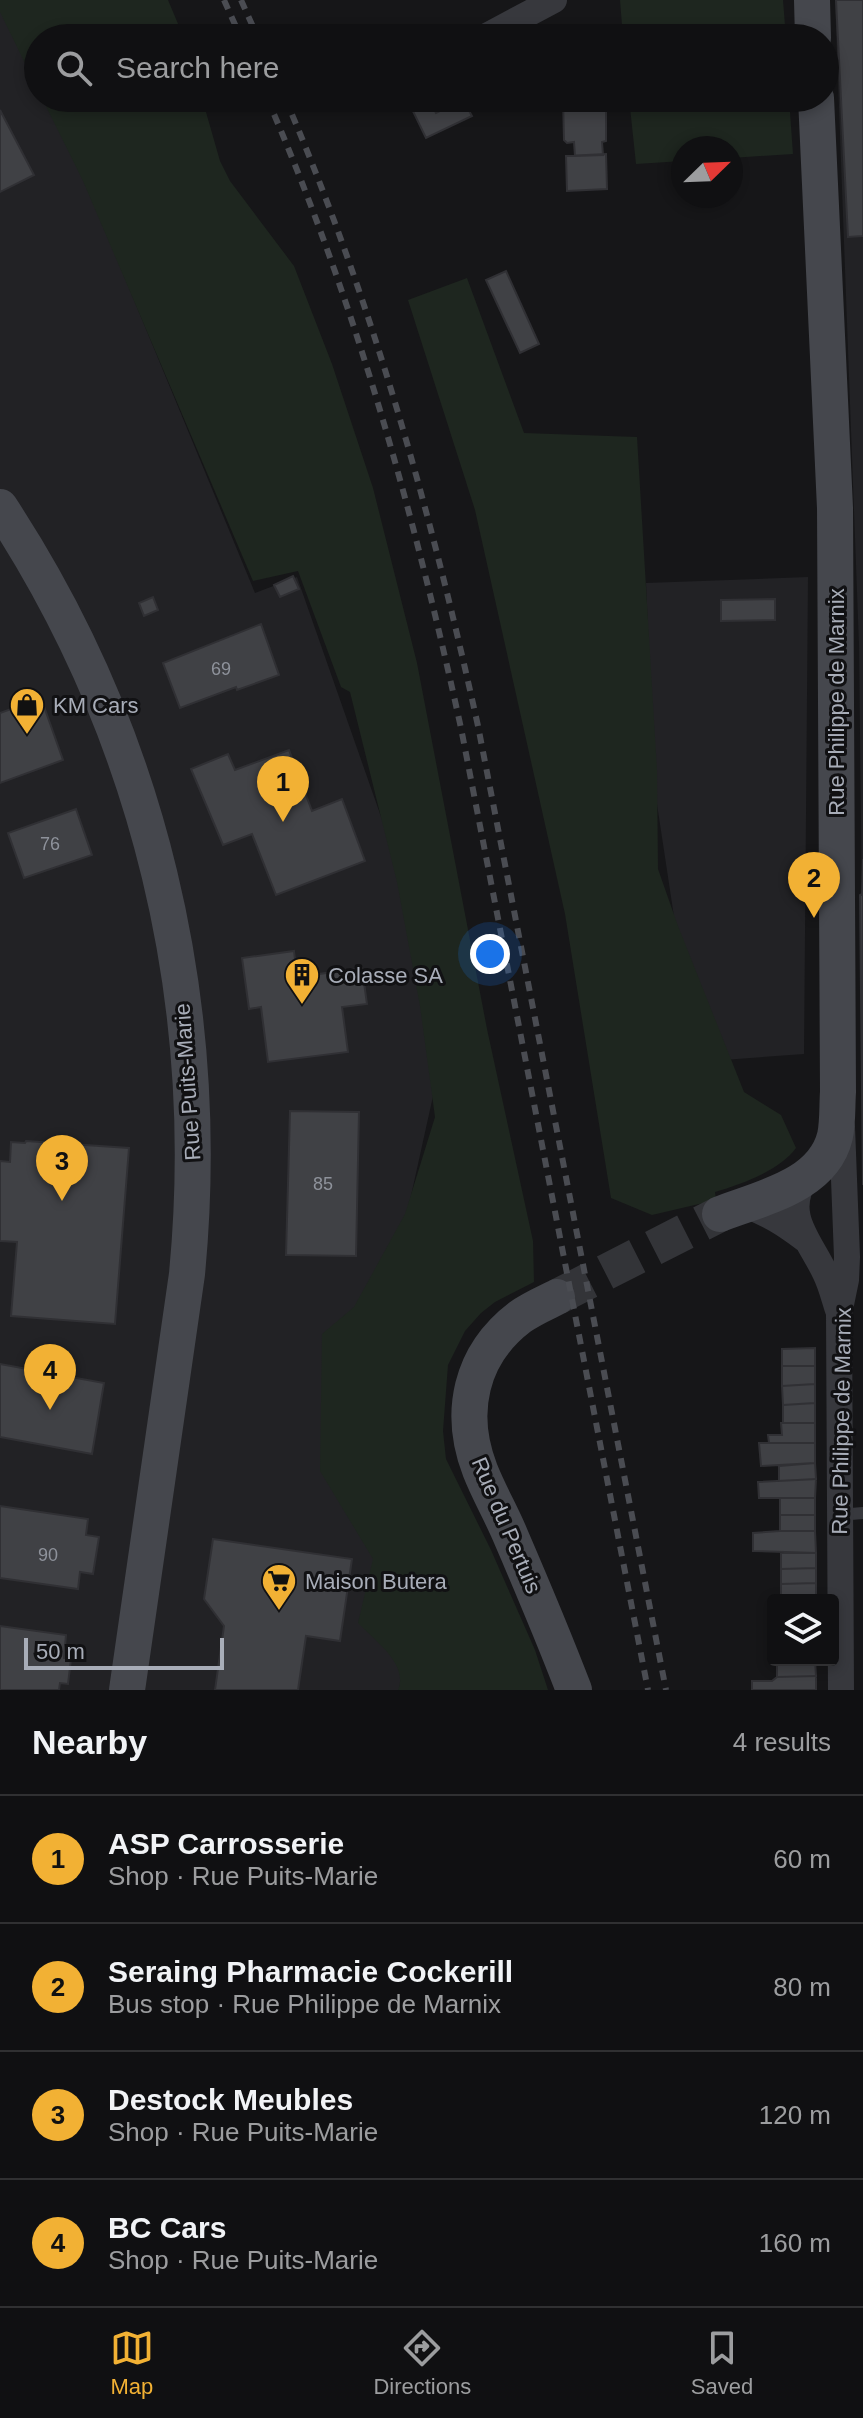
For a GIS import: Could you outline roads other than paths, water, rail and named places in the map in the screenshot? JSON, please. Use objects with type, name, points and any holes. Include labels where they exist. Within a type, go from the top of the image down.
[{"type":"main road","points":[[812,0],[813,24]]},
{"type":"main road","name":"Rue Philippe de Marnix","points":[[817,112],[835,508],[838,1092]]},
{"type":"main road","name":"Rue Puits-Marie","points":[[0,507],[68,622],[131,770],[160,870],[181,987],[190,1062],[192,1222],[187,1274],[127,1690]]},
{"type":"main road","points":[[731,1210],[805,1179],[820,1164],[835,1136],[838,1092]]},
{"type":"main road","name":"Rue du Pertuis","points":[[557,1297],[521,1316],[500,1335],[482,1358],[472,1386],[468,1418],[479,1469],[539,1601],[574,1690]]},
{"type":"street","points":[[509,24],[554,0]]},
{"type":"street","name":"Rue Philippe de Marnix","points":[[838,1092],[844,1156],[847,1257],[839,1314],[851,1514],[841,1690]]},
{"type":"street","points":[[839,1314],[825,1273],[801,1231],[797,1202],[805,1179],[821,1180],[845,1197]]},
{"type":"street","points":[[731,1210],[756,1209],[785,1224],[806,1240]]},
{"type":"tunnel","points":[[557,1297],[720,1214]]},
{"type":"railway","points":[[224,0],[235,24]]},
{"type":"railway","points":[[241,0],[252,24]]},
{"type":"railway","points":[[273,112],[299,174],[355,329],[402,487],[443,647],[648,1690]]},
{"type":"railway","points":[[291,112],[372,329],[419,487],[460,646],[666,1690]]},
{"type":"place","name":"KM Cars","points":[[27,736]]},
{"type":"place","name":"ASP Carrosserie","points":[[283,822]]},
{"type":"place","name":"Seraing Pharmacie Cockerill","points":[[814,918]]},
{"type":"place","name":"Colasse SA","points":[[302,1006]]},
{"type":"place","name":"Destock Meubles","points":[[62,1201]]},
{"type":"place","name":"BC Cars","points":[[50,1410]]},
{"type":"place","name":"Maison Butera","points":[[279,1612]]}]
